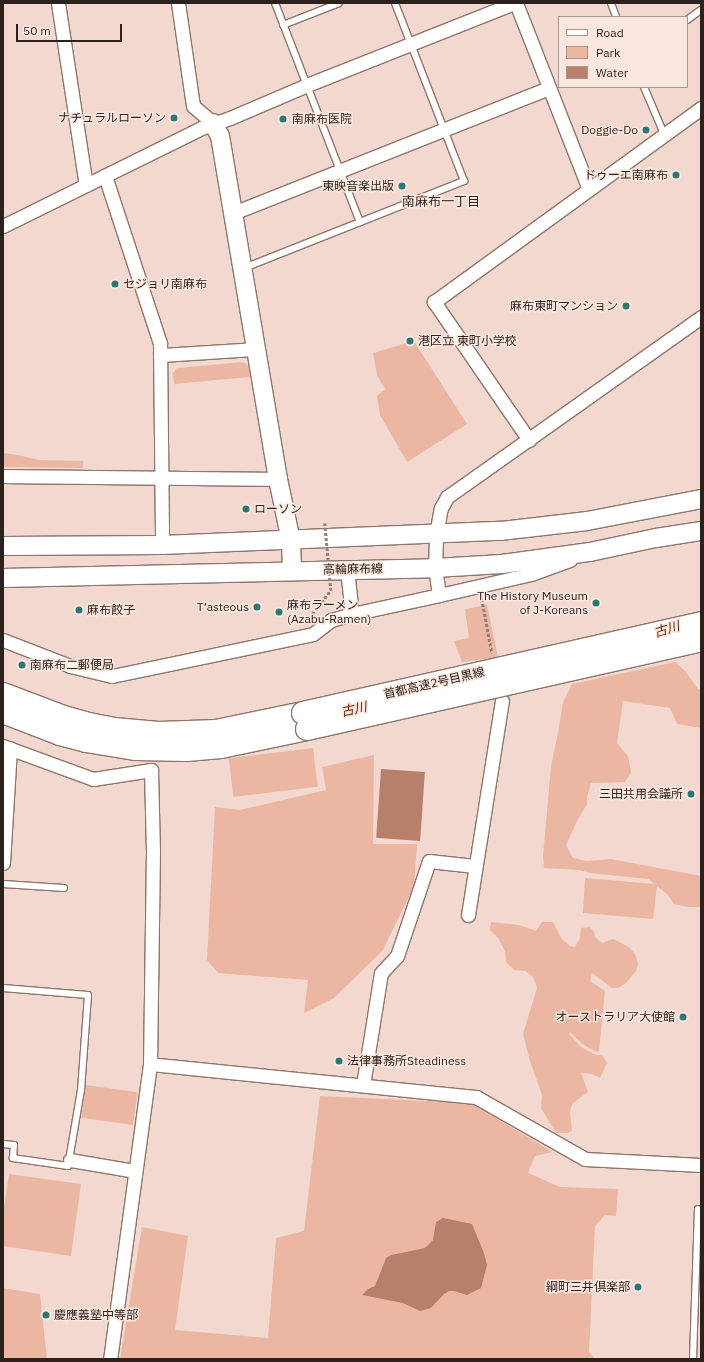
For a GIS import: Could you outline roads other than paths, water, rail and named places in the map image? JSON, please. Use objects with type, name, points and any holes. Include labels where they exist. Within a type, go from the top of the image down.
[{"type":"highway","name":"首都高速2号目黒線","points":[[3,694],[64,717],[114,729],[159,733],[216,731],[701,623]]},
{"type":"highway","name":"首都高速2号目黒線","points":[[3,712],[60,734],[111,746],[158,751],[220,747],[701,640]]},
{"type":"main road","points":[[213,123],[220,136],[278,479],[291,541],[292,570]]},
{"type":"main road","points":[[3,546],[162,545],[436,535],[546,527],[701,499]]},
{"type":"main road","name":"高輪麻布線","points":[[3,578],[292,570],[435,568],[502,564],[590,552],[656,538],[701,531]]},
{"type":"street","points":[[58,3],[86,185]]},
{"type":"street","points":[[178,3],[193,106],[213,123]]},
{"type":"street","points":[[3,226],[213,123],[230,118],[307,85],[515,3],[589,189]]},
{"type":"street","points":[[233,213],[444,128],[549,88]]},
{"type":"street","points":[[529,440],[434,302],[701,108]]},
{"type":"street","points":[[105,176],[160,343],[162,545]]},
{"type":"street","points":[[439,595],[435,568],[436,535],[440,508],[447,497],[701,316]]},
{"type":"street","points":[[160,355],[256,349]]},
{"type":"street","points":[[3,476],[278,479]]},
{"type":"street","points":[[3,640],[70,666],[112,676],[313,634],[331,620],[531,574],[590,552]]},
{"type":"street","points":[[347,569],[352,614]]},
{"type":"street","points":[[468,915],[502,701]]},
{"type":"street","points":[[3,863],[6,747],[92,779],[151,770],[153,851],[150,1064],[110,1359]]},
{"type":"street","points":[[362,1085],[381,973],[396,956],[430,861],[476,866]]},
{"type":"street","points":[[150,1064],[476,1097],[585,1159],[701,1166]]},
{"type":"street","points":[[70,1160],[135,1171]]},
{"type":"lane","points":[[275,3],[360,222]]},
{"type":"lane","points":[[284,25],[339,3]]},
{"type":"lane","points":[[242,268],[464,181],[395,3]]},
{"type":"lane","points":[[611,3],[616,16]]},
{"type":"lane","points":[[688,19],[701,10]]},
{"type":"lane","points":[[644,88],[664,134]]},
{"type":"lane","points":[[3,884],[64,888]]},
{"type":"lane","points":[[3,988],[88,995],[80,1090],[68,1166],[13,1158],[14,1145],[3,1144]]},
{"type":"lane","points":[[693,1359],[698,1292],[698,1209]]},
{"type":"water","points":[[381,769],[425,772],[420,841],[376,838]]},
{"type":"water","points":[[443,1218],[472,1224],[484,1253],[487,1265],[481,1288],[467,1295],[449,1291],[444,1294],[431,1308],[420,1311],[403,1303],[362,1295],[368,1289],[375,1286],[386,1258],[391,1255],[425,1248],[433,1240],[436,1222]]},
{"type":"place","name":"ナチュラルローソン","points":[[174,118]]},
{"type":"place","name":"南麻布医院","points":[[283,119]]},
{"type":"place","name":"Doggie-Do","points":[[646,130]]},
{"type":"place","name":"ドゥーエ南麻布","points":[[676,175]]},
{"type":"place","name":"東映音楽出版","points":[[402,186]]},
{"type":"place","name":"セジョリ南麻布","points":[[115,284]]},
{"type":"place","name":"麻布東町マンション","points":[[626,306]]},
{"type":"place","name":"港区立 東町小学校","points":[[410,341]]},
{"type":"place","name":"ローソン","points":[[246,509]]},
{"type":"place","name":"The History Museum of J-Koreans","points":[[596,603]]},
{"type":"place","name":"T’asteous","points":[[257,607]]},
{"type":"place","name":"麻布餃子","points":[[79,610]]},
{"type":"place","name":"麻布ラーメン (Azabu-Ramen)","points":[[279,612]]},
{"type":"place","name":"南麻布二郵便局","points":[[22,665]]},
{"type":"place","name":"三田共用会議所","points":[[691,794]]},
{"type":"place","name":"オーストラリア大使館","points":[[683,1017]]},
{"type":"place","name":"法律事務所Steadiness","points":[[339,1061]]},
{"type":"place","name":"綱町三井倶楽部","points":[[638,1287]]},
{"type":"place","name":"慶應義塾中等部","points":[[46,1315]]},
{"type":"district","name":"南麻布一丁目","points":[[441,202]]},
{"type":"water label","name":"古川","points":[[667,630]]},
{"type":"water label","name":"古川","points":[[354,710]]}]
